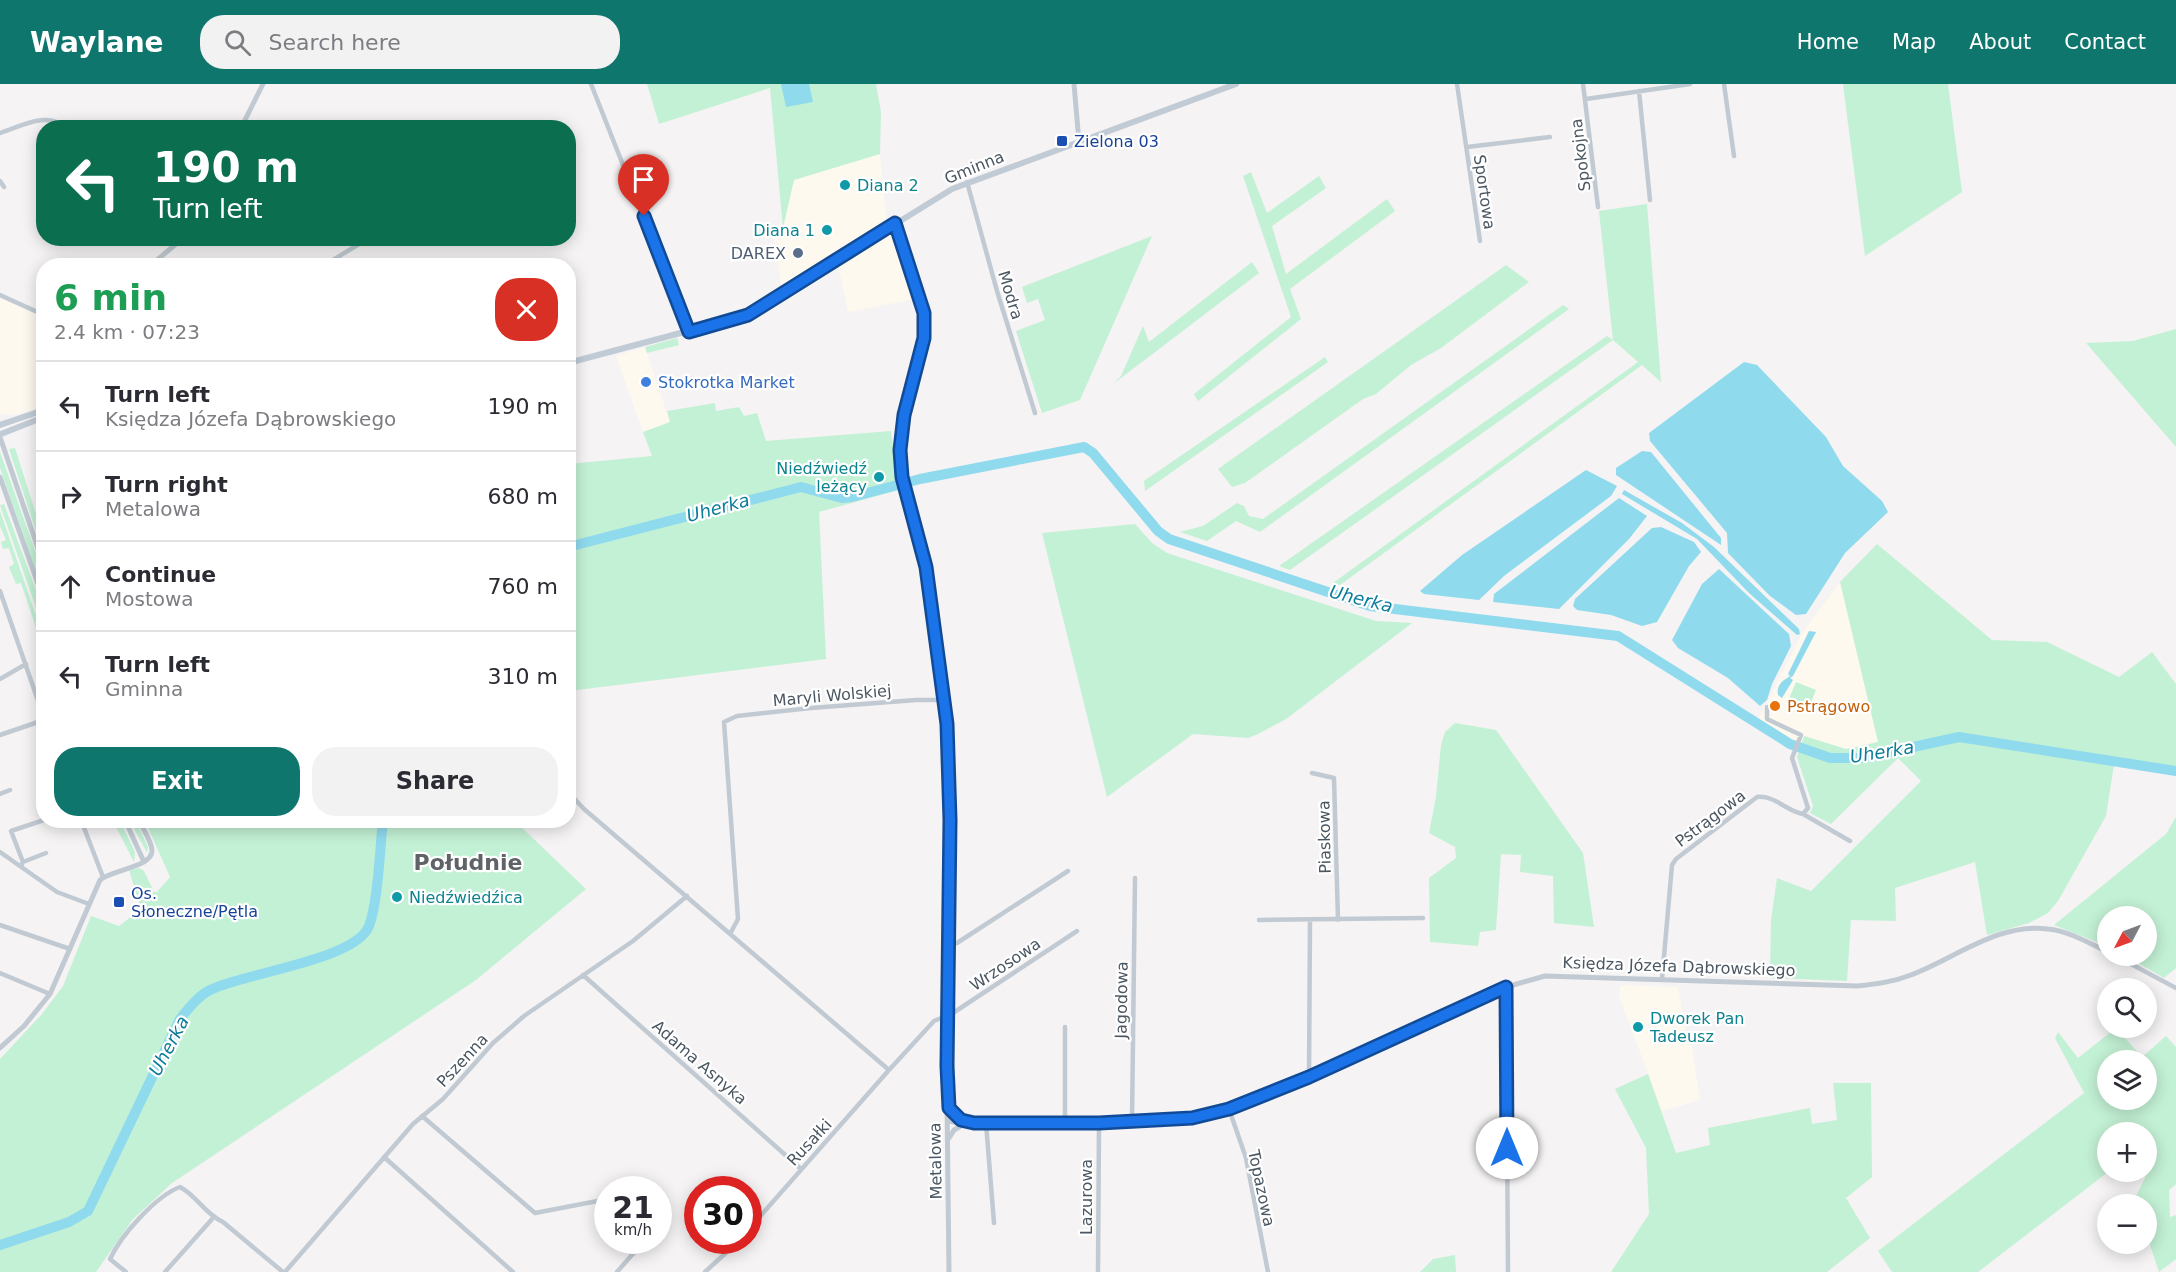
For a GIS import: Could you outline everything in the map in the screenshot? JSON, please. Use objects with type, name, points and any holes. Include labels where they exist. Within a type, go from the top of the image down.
[{"type":"main road","name":"Gminna","points":[[576,361],[748,315],[895,223],[967,182],[1236,84]]},
{"type":"main road","points":[[0,433],[4,424],[36,413]]},
{"type":"main road","points":[[4,424],[36,418]]},
{"type":"street","points":[[245,120],[263,84]]},
{"type":"street","points":[[591,84],[689,332]]},
{"type":"street","points":[[1074,84],[1079,142]]},
{"type":"street","name":"Sportowa","points":[[1457,84],[1480,241]]},
{"type":"street","name":"Spokojna","points":[[1583,84],[1599,207]]},
{"type":"street","name":"Spokojna","points":[[1586,99],[1690,84]]},
{"type":"street","points":[[1724,84],[1734,156]]},
{"type":"street","points":[[1639,91],[1650,200]]},
{"type":"street","points":[[38,120],[47,117],[57,120]]},
{"type":"street","points":[[0,133],[36,121]]},
{"type":"street","name":"Sportowa","points":[[1467,147],[1550,137]]},
{"type":"street","points":[[0,181],[4,187]]},
{"type":"street","name":"Modra","points":[[967,182],[997,291],[1035,413]]},
{"type":"street","name":"Metalowa","points":[[895,223],[921,301],[924,326],[921,353],[900,433],[902,477],[926,567],[944,700],[950,765],[946,1016],[949,1272]]},
{"type":"street","points":[[159,258],[174,246]]},
{"type":"street","points":[[336,258],[356,246]]},
{"type":"street","points":[[0,295],[36,311]]},
{"type":"street","points":[[4,424],[4,449]]},
{"type":"street","points":[[0,433],[36,543]]},
{"type":"street","points":[[0,477],[36,578]]},
{"type":"street","points":[[0,591],[36,695]]},
{"type":"street","points":[[0,679],[26,664]]},
{"type":"street","name":"Maryli Wolskiej","points":[[730,934],[738,918],[724,722],[737,716],[811,708],[944,700]]},
{"type":"street","points":[[1767,706],[1767,719],[1801,735],[1792,759],[1808,808],[1803,814]]},
{"type":"street","points":[[0,735],[36,722]]},
{"type":"street","name":"Piaskowa","points":[[1312,773],[1334,777],[1338,920]]},
{"type":"street","points":[[0,794],[10,790]]},
{"type":"street","name":"Pstrągowa","points":[[1662,980],[1672,865],[1676,859],[1757,797],[1771,798],[1850,841]]},
{"type":"street","points":[[576,800],[889,1070],[934,1021],[946,1016]]},
{"type":"street","points":[[22,864],[12,831],[36,823]]},
{"type":"street","points":[[84,828],[103,877]]},
{"type":"street","points":[[129,828],[144,862]]},
{"type":"street","points":[[0,1048],[24,1026],[50,994],[103,877],[144,862],[152,854],[143,828]]},
{"type":"street","points":[[88,839],[94,837]]},
{"type":"street","points":[[0,852],[22,864],[57,892],[89,904]]},
{"type":"street","points":[[22,864],[46,853]]},
{"type":"street","points":[[947,946],[957,943],[1068,871]]},
{"type":"street","name":"Jagodowa","points":[[1132,1122],[1135,878]]},
{"type":"street","name":"Pszenna","points":[[284,1272],[384,1157],[422,1116],[443,1099],[493,1043],[525,1016],[633,941],[687,896]]},
{"type":"street","points":[[1259,920],[1423,918]]},
{"type":"street","points":[[1309,1077],[1310,920]]},
{"type":"street","points":[[0,925],[70,949]]},
{"type":"street","name":"Księdza Józefa Dąbrowskiego","points":[[948,1121],[964,1124],[1132,1122],[1176,1120],[1229,1109],[1309,1077],[1506,987],[1545,976],[1857,986],[1884,983],[1912,975],[1996,936],[2028,928],[2048,928],[2067,933],[2097,947]]},
{"type":"street","name":"Wrzosowa","points":[[946,1016],[1077,931]]},
{"type":"street","points":[[2135,966],[2176,988]]},
{"type":"street","points":[[0,973],[50,994]]},
{"type":"street","name":"Adama Asnyka","points":[[583,975],[800,1168]]},
{"type":"street","points":[[1506,987],[1508,1272]]},
{"type":"street","points":[[1065,1027],[1065,1123]]},
{"type":"street","name":"Rusałki","points":[[762,1213],[889,1070]]},
{"type":"street","points":[[948,1104],[957,1117],[948,1121]]},
{"type":"street","name":"Topazowa","points":[[1229,1109],[1246,1158],[1268,1272]]},
{"type":"street","points":[[422,1116],[535,1213],[594,1202]]},
{"type":"street","name":"Księdza Józefa Dąbrowskiego","points":[[957,1117],[974,1123]]},
{"type":"street","points":[[986,1123],[994,1223]]},
{"type":"street","name":"Lazurowa","points":[[1098,1272],[1099,1123]]},
{"type":"street","points":[[948,1139],[954,1130],[964,1124]]},
{"type":"street","points":[[384,1157],[513,1272]]},
{"type":"street","points":[[126,1272],[110,1259],[140,1218],[172,1190],[180,1187],[189,1192],[213,1218],[223,1222],[284,1272]]},
{"type":"street","points":[[165,1272],[213,1218]]},
{"type":"street","points":[[617,1272],[633,1254]]},
{"type":"street","points":[[705,1272],[725,1254]]},
{"type":"shaded area","points":[[880,154],[887,224],[782,288],[773,233],[783,228],[794,180]]},
{"type":"shaded area","points":[[889,234],[894,238],[916,299],[848,312],[838,265]]},
{"type":"shaded area","points":[[0,298],[36,314],[36,408],[16,415],[0,414]]},
{"type":"shaded area","points":[[645,347],[670,422],[643,432],[616,356]]},
{"type":"shaded area","points":[[1840,582],[1879,743],[1846,749],[1805,736],[1801,746],[1788,741],[1758,720],[1804,630]]},
{"type":"shaded area","points":[[1620,985],[1678,987],[1687,1038],[1691,1042],[1700,1100],[1662,1111],[1619,996]]},
{"type":"green space","points":[[647,84],[876,84],[881,112],[880,154],[794,180],[783,228],[770,88],[659,124]]},
{"type":"green space","points":[[1843,84],[1948,84],[1962,192],[1865,256]]},
{"type":"green space","points":[[1251,172],[1267,213],[1319,176],[1326,188],[1272,226],[1286,274],[1387,199],[1395,211],[1290,289],[1301,319],[1198,401],[1194,394],[1291,317],[1243,176]]},
{"type":"green space","points":[[1647,204],[1661,382],[1642,365],[1340,585],[1333,583],[1638,362],[1613,340],[1599,211]]},
{"type":"green space","points":[[1152,236],[1080,400],[1042,413],[1016,331],[1045,320],[1038,299],[1027,303],[1022,287]]},
{"type":"green space","points":[[1252,262],[1259,273],[1113,384],[1121,376],[1143,326],[1149,342]]},
{"type":"green space","points":[[1506,265],[1529,282],[1441,348],[1411,365],[1376,394],[1363,399],[1245,483],[1232,487],[1218,469]]},
{"type":"green space","points":[[1563,305],[1569,309],[1260,532],[1236,521],[1207,541],[1180,532],[1203,526],[1237,503],[1244,506],[1249,516],[1263,519]]},
{"type":"green space","points":[[2176,329],[2176,447],[2086,343],[2133,341]]},
{"type":"green space","points":[[1607,336],[1613,340],[1290,570],[1279,566]]},
{"type":"green space","points":[[677,338],[679,345],[647,353],[645,347]]},
{"type":"green space","points":[[1325,357],[1328,362],[1145,491],[1144,481]]},
{"type":"green space","points":[[715,403],[716,411],[739,407],[744,416],[757,413],[766,441],[891,431],[899,490],[819,512],[826,659],[576,690],[576,463],[652,456],[643,432],[670,422],[667,411]]},
{"type":"green space","points":[[15,448],[36,514],[36,532],[9,449]]},
{"type":"green space","points":[[0,452],[36,553],[36,572],[0,468]]},
{"type":"green space","points":[[4,504],[36,590],[36,608],[0,505]]},
{"type":"green space","points":[[0,511],[36,616],[36,628],[21,583],[16,584],[9,567],[14,564],[9,548],[3,549],[1,542],[6,540],[0,526]]},
{"type":"green space","points":[[1135,524],[1152,543],[1167,553],[1376,621],[1412,623],[1286,719],[1248,738],[1193,734],[1107,797],[1042,533]]},
{"type":"green space","points":[[1877,544],[1992,640],[2047,642],[2119,677],[2152,652],[2176,684],[2176,767],[2115,758],[2106,816],[2058,901],[2048,913],[2029,923],[1987,935],[1975,862],[1895,888],[1896,921],[1851,920],[1847,981],[1770,978],[1771,920],[1777,878],[1811,891],[1921,781],[1898,758],[1831,824],[1810,813],[1813,806],[1797,757],[1804,736],[1846,749],[1878,742],[1840,582]]},
{"type":"green space","points":[[1796,682],[1816,690],[1808,710],[1788,701]]},
{"type":"green space","points":[[1455,723],[1496,730],[1583,853],[1594,927],[1554,923],[1553,876],[1520,872],[1521,855],[1501,854],[1496,930],[1480,932],[1478,946],[1430,942],[1429,878],[1456,858],[1455,847],[1429,833],[1436,797],[1441,745],[1445,732]]},
{"type":"green space","points":[[2176,817],[2176,968],[2164,978],[2143,966],[2157,966],[2157,906],[2097,906],[2097,942],[2054,925],[2166,834]]},
{"type":"green space","points":[[117,828],[123,828],[135,852],[134,862]]},
{"type":"green space","points":[[134,828],[139,828],[148,847],[147,853]]},
{"type":"green space","points":[[148,828],[522,828],[586,889],[476,980],[172,1183],[133,1219],[96,1272],[0,1272],[0,1059],[42,1014],[63,986],[91,916],[119,926],[141,909],[129,870],[139,868],[144,871],[154,892],[157,892],[170,877]]},
{"type":"green space","points":[[2058,1032],[2078,1058],[2103,1038],[2125,1038],[2136,1050],[2097,1050],[2097,1110],[2157,1110],[2157,1050],[2150,1050],[2166,1036],[2176,1047],[2176,1184],[2169,1190],[2170,1217],[2176,1215],[2176,1259],[2159,1272],[2153,1254],[2157,1254],[2157,1194],[2137,1194],[2143,1182],[2157,1182],[2157,1122],[2097,1122],[2097,1180],[1978,1272],[1892,1272],[1878,1251],[2084,1093],[2055,1038]]},
{"type":"green space","points":[[1648,1074],[1676,1153],[1710,1145],[1708,1128],[1810,1108],[1812,1124],[1837,1120],[1833,1083],[1871,1083],[1872,1177],[1846,1198],[1870,1238],[1827,1272],[1611,1272],[1649,1214],[1646,1148],[1615,1089]]},
{"type":"green space","points":[[1455,1255],[1456,1272],[1420,1272],[1433,1259]]},
{"type":"water","points":[[781,84],[809,84],[813,102],[786,107]]},
{"type":"water","points":[[1744,362],[1757,365],[1826,437],[1843,466],[1882,501],[1888,512],[1845,553],[1806,614],[1796,615],[1770,596],[1728,553],[1727,533],[1650,441],[1649,433]]},
{"type":"water","points":[[1642,451],[1651,452],[1721,538],[1721,545],[1616,475],[1616,468]]},
{"type":"water","points":[[1586,470],[1617,486],[1611,496],[1504,576],[1479,600],[1424,594],[1420,591],[1462,555]]},
{"type":"water","points":[[1624,490],[1682,523],[1714,547],[1799,629],[1800,634],[1797,635],[1749,593],[1697,539],[1622,494]]},
{"type":"water","points":[[1619,498],[1647,516],[1629,539],[1559,609],[1493,602],[1494,594]]},
{"type":"water","points":[[1661,527],[1694,542],[1701,552],[1689,566],[1657,622],[1642,626],[1611,615],[1577,610],[1573,606],[1575,599],[1652,528]]},
{"type":"water","points":[[1719,569],[1789,634],[1791,646],[1772,684],[1767,700],[1760,706],[1728,678],[1678,648],[1672,640],[1702,584]]},
{"type":"water","points":[[1809,631],[1816,632],[1790,678],[1793,680],[1782,698],[1778,695],[1778,688],[1790,676],[1788,674]]},
{"type":"waterway","name":"Uherka","points":[[576,545],[801,487],[842,498],[852,497],[920,479],[1084,447],[1093,453],[1158,531],[1169,539],[1370,606],[1618,636],[1790,744],[1830,758],[1863,758],[1959,737],[2176,771]]},
{"type":"waterway","name":"Uherka","points":[[0,1245],[69,1222],[88,1211],[180,1019],[201,996],[226,984],[322,957],[360,938],[369,926],[375,904],[382,828]]},
{"type":"place","name":"Zielona 03","points":[[1062,141]]},
{"type":"place","name":"Diana 2","points":[[845,185]]},
{"type":"place","name":"Diana 1","points":[[827,230]]},
{"type":"place","name":"DAREX","points":[[798,253]]},
{"type":"place","name":"Stokrotka Market","points":[[646,382]]},
{"type":"place","name":"Niedźwiedź leżący","points":[[879,477]]},
{"type":"place","name":"Pstrągowo","points":[[1775,706]]},
{"type":"place","name":"Niedźwiedźica","points":[[397,897]]},
{"type":"place","name":"Os. Słoneczne/Pętla","points":[[119,902]]},
{"type":"place","name":"Dworek Pan Tadeusz","points":[[1638,1027]]},
{"type":"district","name":"Południe","points":[[468,862]]},
{"type":"route","points":[[644,216],[689,332],[748,315],[895,223],[918,290],[924,313],[924,338],[900,433],[900,450],[902,477],[917,526],[926,567],[947,724],[950,820],[946,1016],[948,1104],[951,1112],[961,1120],[974,1123],[1099,1123],[1192,1118],[1229,1109],[1309,1077],[1506,987],[1507,1148]]}]
